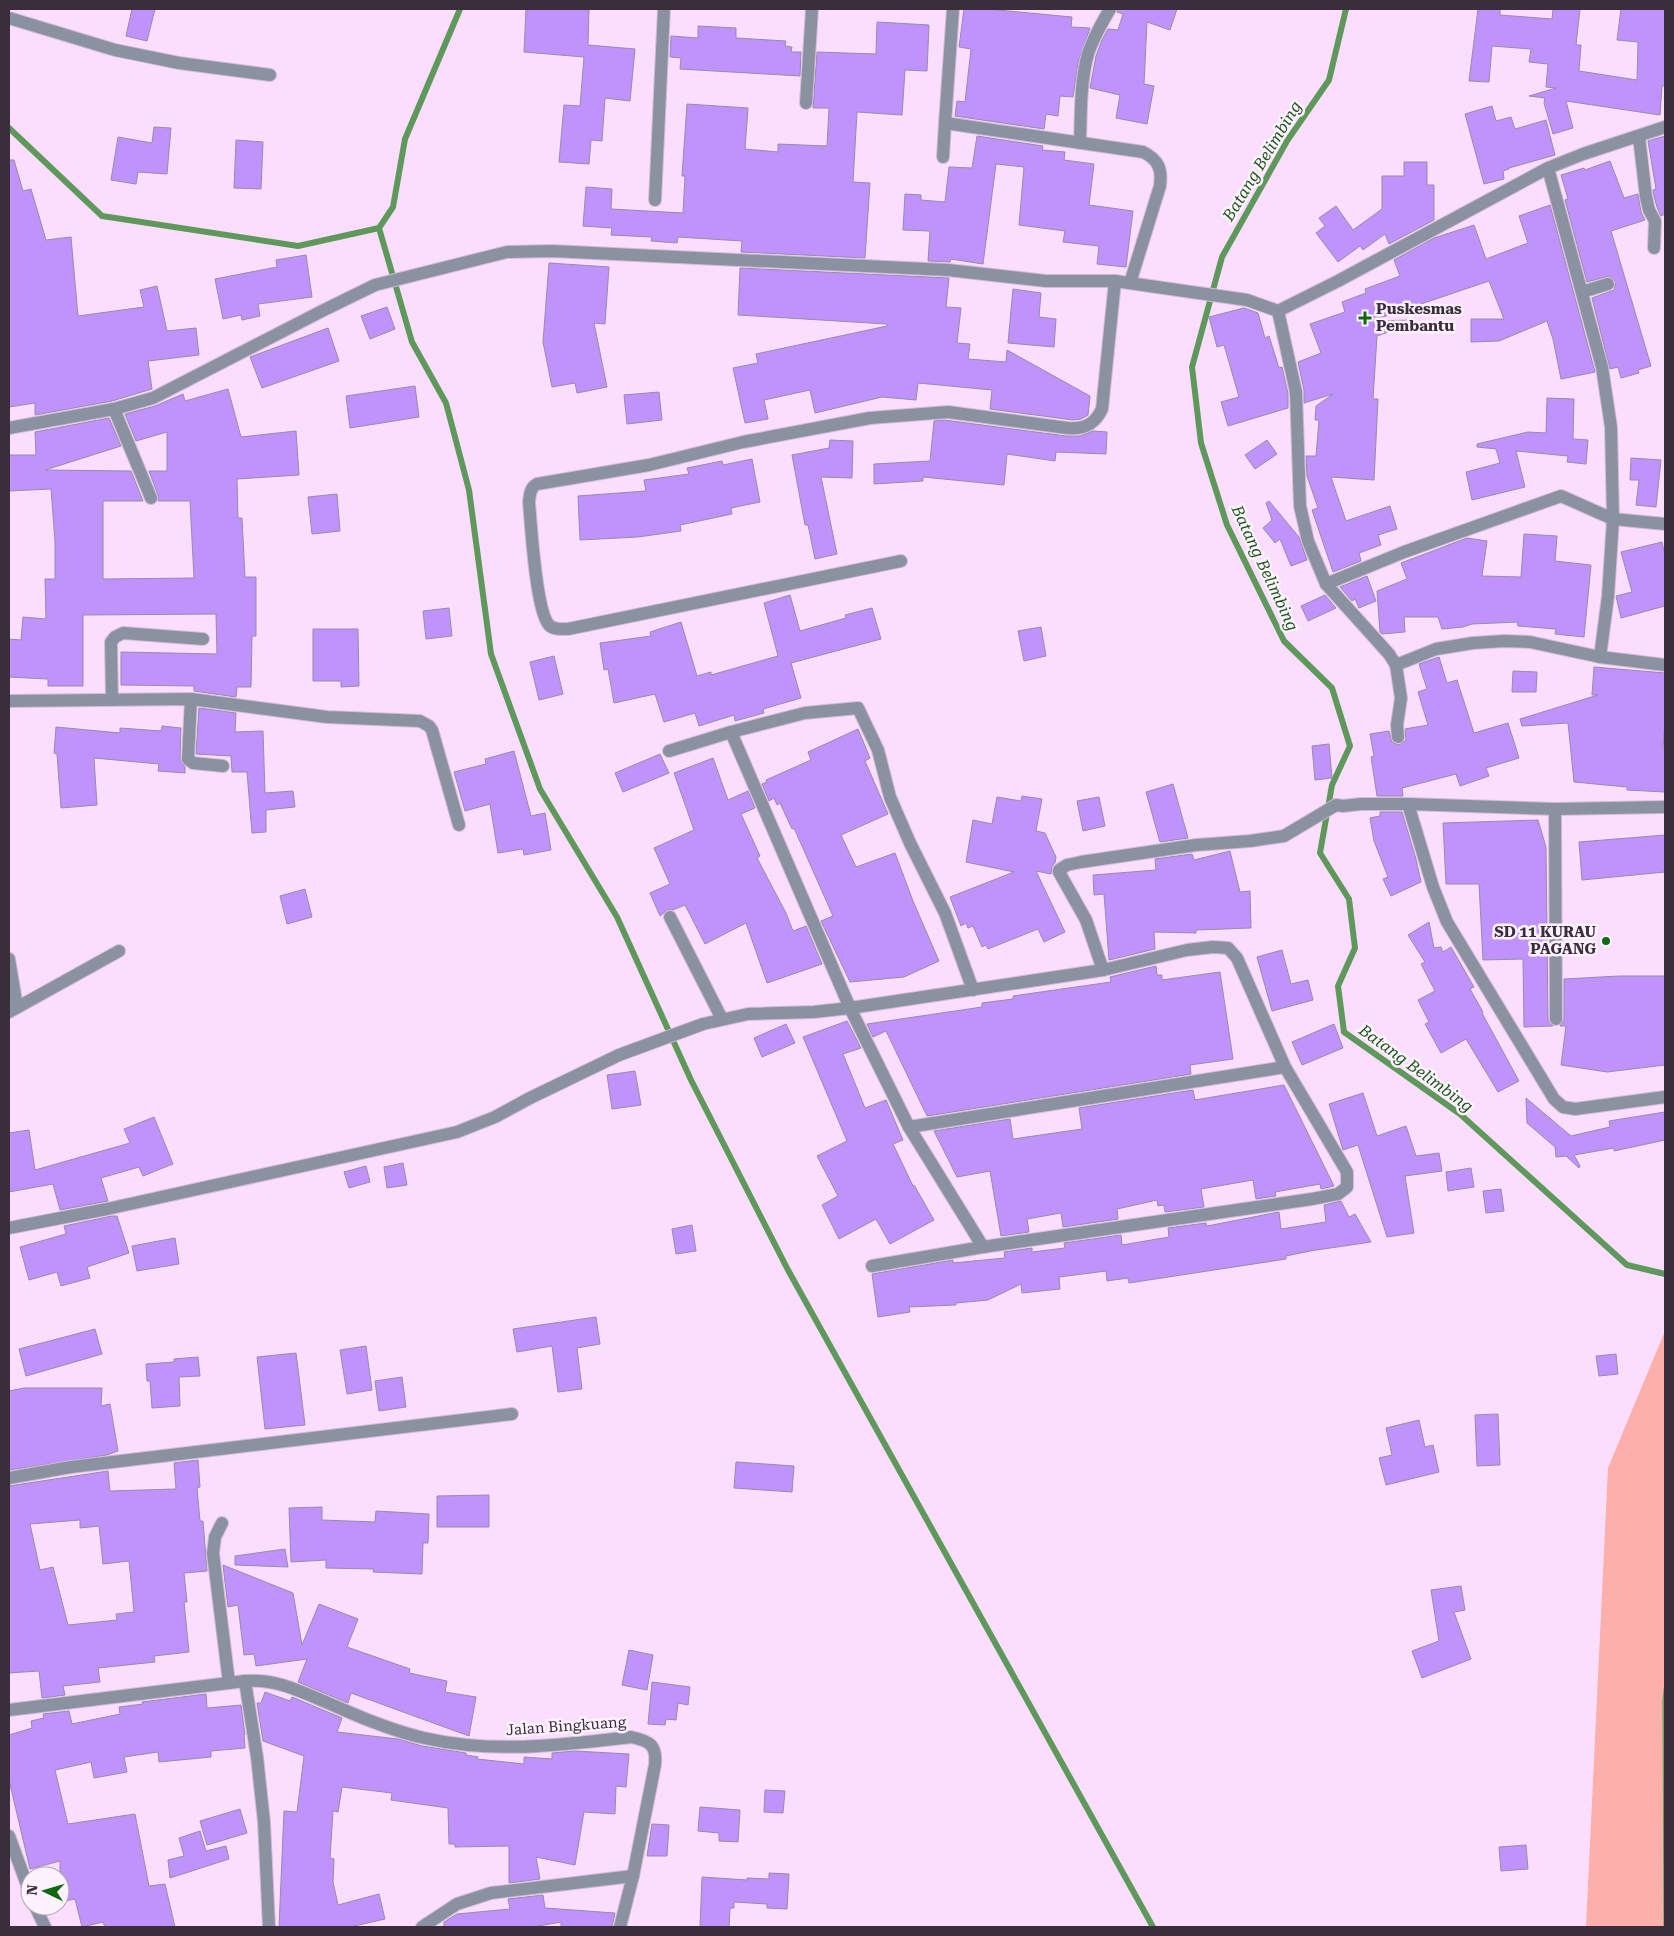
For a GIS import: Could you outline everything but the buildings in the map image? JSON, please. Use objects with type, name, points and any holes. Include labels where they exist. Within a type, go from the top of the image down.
[{"type":"street","points":[[655,200],[664,9]]},
{"type":"street","points":[[806,103],[812,9]]},
{"type":"street","points":[[944,157],[953,9]]},
{"type":"street","points":[[1080,143],[1082,92],[1088,54],[1099,28],[1110,9]]},
{"type":"street","points":[[9,18],[86,42],[130,53],[179,63],[270,75]]},
{"type":"street","points":[[945,123],[1143,152],[1156,160],[1161,170],[1157,196],[1130,282]]},
{"type":"street","points":[[9,428],[114,409],[153,398],[322,310],[375,285],[507,252],[552,250],[948,270],[1046,281],[1130,282],[1247,300],[1278,311],[1338,281],[1548,168],[1583,154],[1665,127]]},
{"type":"street","points":[[1639,137],[1646,197],[1649,210],[1655,222],[1654,248]]},
{"type":"street","points":[[1548,168],[1602,367],[1611,427],[1613,519],[1608,596],[1600,658]]},
{"type":"street","points":[[900,561],[568,629],[556,629],[546,621],[540,602],[529,502],[530,492],[532,487],[537,484],[649,465],[743,442],[870,418],[948,412],[1067,428],[1082,428],[1098,418],[1102,409],[1115,281]]},
{"type":"street","points":[[1582,292],[1608,284]]},
{"type":"street","points":[[1278,311],[1296,392],[1300,506],[1308,541],[1326,584],[1389,654],[1396,665],[1401,698],[1397,725],[1398,737]]},
{"type":"street","points":[[114,409],[151,498]]},
{"type":"street","points":[[1326,584],[1404,552],[1561,496],[1613,519],[1665,524]]},
{"type":"street","points":[[112,700],[111,642],[115,637],[123,633],[203,639]]},
{"type":"street","points":[[1396,665],[1436,648],[1504,641],[1530,642],[1600,658],[1665,665]]},
{"type":"street","points":[[191,699],[188,759],[193,763],[223,766]]},
{"type":"street","points":[[9,701],[191,699],[328,717],[415,720],[425,723],[432,730],[459,825]]},
{"type":"street","points":[[669,750],[805,713],[858,708],[878,750],[890,797],[910,843],[945,913],[972,990]]},
{"type":"street","points":[[731,732],[850,1008],[909,1127],[983,1248]]},
{"type":"street","points":[[1103,970],[1086,920],[1059,872],[1061,867],[1081,862],[1196,845],[1250,841],[1284,836],[1336,805],[1408,804],[1555,809],[1665,807]]},
{"type":"street","points":[[1408,804],[1430,879],[1447,922],[1554,1099],[1564,1107],[1575,1109],[1665,1097]]},
{"type":"street","points":[[1555,809],[1556,1019]]},
{"type":"street","points":[[670,917],[722,1019]]},
{"type":"street","points":[[9,1228],[107,1209],[457,1132],[495,1117],[619,1055],[703,1024],[722,1019],[748,1014],[814,1012],[850,1008],[1103,970],[1187,950],[1214,947],[1228,948],[1237,958],[1285,1067],[1346,1172],[1347,1187],[1338,1194],[872,1266]]},
{"type":"street","points":[[9,959],[13,1009],[119,950]]},
{"type":"street","points":[[909,1127],[1285,1067]]},
{"type":"street","points":[[9,1478],[71,1467],[512,1414]]},
{"type":"street","points":[[222,1523],[215,1537],[212,1553],[229,1683]]},
{"type":"street","name":"Jalan Bingkuang","points":[[245,1681],[257,1680],[280,1684],[377,1724],[424,1738],[461,1744],[525,1748],[632,1737],[643,1740],[654,1748],[656,1756],[633,1876],[620,1927]]},
{"type":"street","points":[[9,1710],[245,1681],[260,1785],[269,1927]]},
{"type":"street","points":[[9,1836],[20,1866]]},
{"type":"street","points":[[422,1927],[457,1904],[491,1893],[633,1876]]},
{"type":"shaded area","points":[[1665,1331],[1664,1927],[1586,1927],[1608,1468]]},
{"type":"shaded area","points":[[1665,1681],[1665,1927],[1664,1927],[1663,1701]]},
{"type":"waterway","points":[[460,9],[405,139],[393,207],[379,228],[412,342],[446,403],[469,490],[491,654],[540,789],[617,917],[691,1080],[788,1270],[1153,1927]]},
{"type":"waterway","name":"Batang Belimbing","points":[[1346,9],[1329,80],[1287,141],[1222,257],[1192,367],[1201,443],[1227,525],[1284,641],[1332,688],[1350,746],[1332,785],[1320,853],[1349,899],[1355,948],[1338,986],[1344,1032],[1460,1114],[1627,1265],[1665,1274]]},
{"type":"waterway","points":[[9,128],[102,216],[298,246],[379,228]]},
{"type":"place","name":"Puskesmas Pembantu","points":[[1365,318]]},
{"type":"place","name":"SD 11 KURAU PAGANG","points":[[1606,941]]}]
